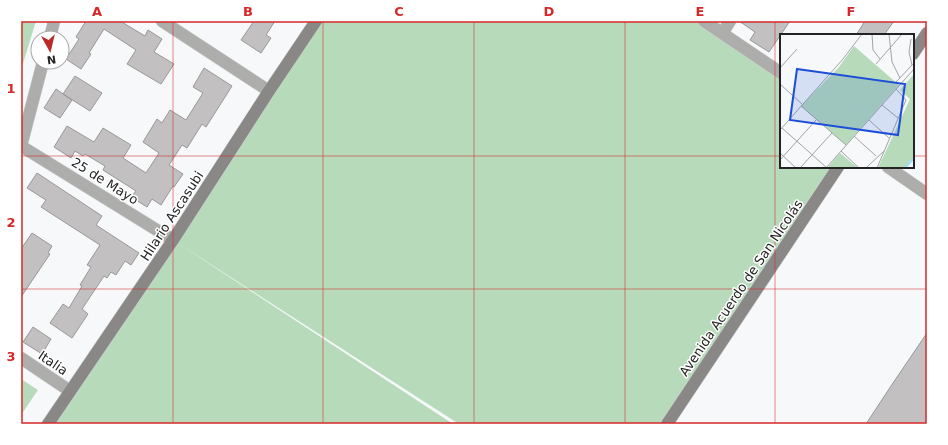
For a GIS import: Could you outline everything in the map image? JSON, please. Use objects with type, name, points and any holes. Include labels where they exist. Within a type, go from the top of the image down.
[{"type":"street","points":[[162,21],[269,91]]},
{"type":"street","name":"Hilario Ascasubi","points":[[48,424],[173,240],[316,21]]},
{"type":"street","points":[[704,21],[723,32],[780,72]]},
{"type":"street","points":[[723,32],[730,21]]},
{"type":"street","points":[[914,52],[927,33]]},
{"type":"street","points":[[21,146],[42,70]]},
{"type":"street","name":"25 de Mayo","points":[[21,146],[173,240]]},
{"type":"street","name":"Avenida Acuerdo de San Nicolás","points":[[667,424],[837,168]]},
{"type":"street","points":[[889,168],[927,194]]},
{"type":"street","name":"Italia","points":[[21,358],[70,391]]},
{"type":"green space","points":[[21,21],[36,21],[33,30],[30,30],[30,41],[21,70]]},
{"type":"green space","points":[[316,21],[704,21],[780,72],[780,168],[837,168],[667,424],[459,424],[176,242],[453,424],[50,424]]},
{"type":"green space","points":[[21,379],[38,390],[21,415]]},
{"type":"building","points":[[86,21],[120,21],[145,36],[148,30],[162,39],[154,52],[174,64],[161,84],[127,64],[136,50],[104,29],[81,69],[70,62],[70,53],[79,39],[76,37]]},
{"type":"building","points":[[254,21],[275,21],[266,35],[271,38],[261,53],[241,40]]},
{"type":"building","points":[[739,21],[790,21],[769,52],[750,40],[755,32]]},
{"type":"building","points":[[865,21],[894,21],[885,34],[857,34]]},
{"type":"building","points":[[204,68],[232,86],[206,127],[202,124],[187,148],[182,145],[169,165],[183,174],[174,187],[173,186],[161,205],[152,199],[147,207],[131,197],[136,191],[103,170],[105,166],[85,154],[83,156],[75,151],[71,158],[54,147],[67,126],[94,142],[103,128],[131,145],[123,158],[146,173],[159,153],[143,142],[157,119],[162,123],[170,110],[186,120],[203,93],[193,87]]},
{"type":"building","points":[[75,76],[102,93],[90,111],[63,94]]},
{"type":"building","points":[[56,89],[72,100],[60,118],[44,108]]},
{"type":"building","points":[[37,173],[102,216],[96,225],[139,253],[131,265],[125,261],[116,275],[111,272],[107,278],[104,276],[82,309],[88,314],[72,338],[50,323],[63,304],[69,308],[91,267],[87,265],[100,245],[41,207],[46,200],[27,188]]},
{"type":"building","points":[[32,233],[52,246],[48,253],[50,254],[21,297],[21,249]]},
{"type":"building","points":[[33,327],[51,339],[42,354],[23,342]]},
{"type":"building","points":[[927,333],[927,424],[866,424],[893,383]]}]
